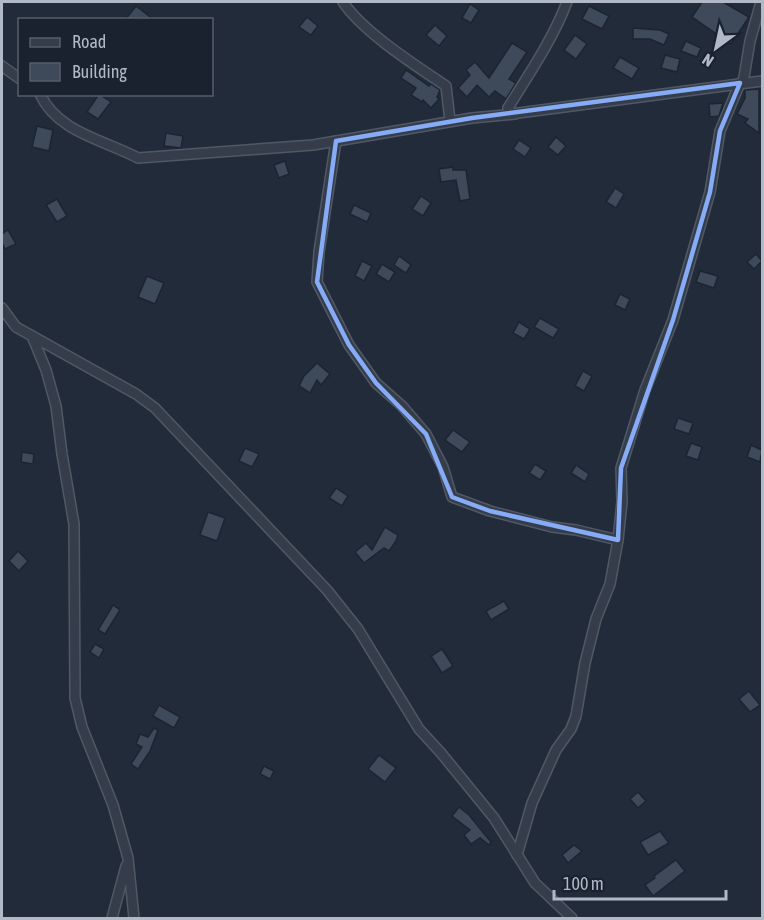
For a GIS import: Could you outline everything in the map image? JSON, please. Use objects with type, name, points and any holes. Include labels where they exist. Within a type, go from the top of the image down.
[{"type":"street","points":[[343,2],[350,12],[397,52],[446,86],[450,121]]},
{"type":"street","points":[[515,114],[511,114],[508,108],[533,68],[567,2]]},
{"type":"street","points":[[517,855],[532,803],[556,750],[571,729],[576,716],[585,663],[596,619],[610,584],[618,540],[622,502],[621,468],[645,390],[673,320],[710,192],[720,131],[741,83],[761,2]]},
{"type":"street","points":[[2,66],[18,78]]},
{"type":"street","points":[[41,96],[59,120],[87,136],[138,158],[313,146],[450,121],[762,81]]},
{"type":"street","points":[[336,141],[319,252],[317,282],[349,345],[376,383],[402,406],[426,434],[443,467],[452,497],[552,527],[618,540]]},
{"type":"street","points":[[2,308],[16,327],[136,394],[155,408],[327,590],[358,629],[419,729],[494,818],[535,883],[572,918]]},
{"type":"street","points":[[32,336],[46,370],[56,406],[74,524],[75,698],[82,727],[113,805],[128,858],[134,918]]},
{"type":"street","points":[[112,918],[128,858]]},
{"type":"highlighted area","points":[[740,83],[720,131],[710,192],[673,320],[621,468],[618,540],[490,511],[452,497],[426,434],[376,383],[349,345],[317,282],[336,141],[472,118]]},
{"type":"building","points":[[702,2],[723,2],[749,17],[731,44],[692,17]]},
{"type":"building","points":[[470,4],[479,10],[471,23],[462,18]]},
{"type":"building","points":[[136,6],[151,18],[127,18]]},
{"type":"building","points":[[589,6],[609,16],[602,29],[582,19]]},
{"type":"building","points":[[307,17],[318,26],[311,35],[299,27]]},
{"type":"building","points":[[435,25],[447,36],[439,46],[426,35]]},
{"type":"building","points":[[633,28],[660,30],[669,34],[664,45],[650,39],[633,39]]},
{"type":"building","points":[[575,35],[587,44],[576,59],[564,50]]},
{"type":"building","points":[[686,41],[701,48],[697,57],[681,51]]},
{"type":"building","points":[[512,43],[527,52],[509,79],[516,83],[506,99],[495,91],[489,97],[477,85],[467,97],[458,88],[470,75],[466,70],[475,62],[489,78]]},
{"type":"building","points":[[665,55],[680,59],[677,72],[661,68]]},
{"type":"building","points":[[620,57],[639,68],[632,79],[613,68]]},
{"type":"building","points":[[406,70],[429,86],[431,84],[440,90],[437,97],[439,99],[431,108],[423,100],[422,102],[411,95],[416,88],[401,78]]},
{"type":"building","points":[[759,89],[759,133],[745,123],[748,119],[737,114],[745,98],[745,90]]},
{"type":"building","points":[[98,96],[111,102],[98,119],[87,112]]},
{"type":"building","points":[[723,103],[719,116],[710,117],[709,104]]},
{"type":"building","points":[[37,126],[53,130],[49,151],[32,147]]},
{"type":"building","points":[[166,133],[183,136],[181,148],[164,146]]},
{"type":"building","points":[[556,137],[566,146],[558,155],[548,147]]},
{"type":"building","points":[[519,140],[531,148],[525,157],[513,149]]},
{"type":"building","points":[[285,161],[289,174],[279,178],[274,165]]},
{"type":"building","points":[[453,167],[453,170],[466,170],[470,199],[460,201],[456,180],[441,182],[439,169]]},
{"type":"building","points":[[615,188],[624,194],[616,208],[606,202]]},
{"type":"building","points":[[421,196],[431,203],[423,216],[412,209]]},
{"type":"building","points":[[57,199],[67,216],[57,222],[46,205]]},
{"type":"building","points":[[354,205],[371,213],[367,222],[350,214]]},
{"type":"building","points":[[8,230],[16,244],[5,249],[2,234]]},
{"type":"building","points":[[756,254],[762,261],[754,269],[747,262]]},
{"type":"building","points":[[399,256],[411,265],[406,273],[394,265]]},
{"type":"building","points":[[362,261],[372,266],[364,281],[355,276]]},
{"type":"building","points":[[382,264],[395,272],[389,282],[376,274]]},
{"type":"building","points":[[700,271],[718,276],[714,288],[696,282]]},
{"type":"building","points":[[147,276],[164,283],[155,304],[138,297]]},
{"type":"building","points":[[620,294],[630,299],[625,310],[615,305]]},
{"type":"building","points":[[540,318],[559,329],[553,338],[534,327]]},
{"type":"building","points":[[519,322],[530,329],[524,339],[513,333]]},
{"type":"building","points":[[317,363],[330,374],[321,385],[317,380],[310,393],[299,386],[304,376]]},
{"type":"building","points":[[583,371],[592,376],[584,391],[575,386]]},
{"type":"building","points":[[678,418],[693,423],[689,434],[674,429]]},
{"type":"building","points":[[453,430],[470,442],[462,452],[445,440]]},
{"type":"building","points":[[691,443],[702,447],[698,460],[686,456]]},
{"type":"building","points":[[751,445],[762,450],[760,462],[747,457]]},
{"type":"building","points":[[245,448],[259,454],[252,467],[239,461]]},
{"type":"building","points":[[22,452],[34,454],[33,464],[21,462]]},
{"type":"building","points":[[535,464],[546,471],[540,480],[529,473]]},
{"type":"building","points":[[576,465],[589,474],[585,482],[571,473]]},
{"type":"building","points":[[336,488],[348,496],[342,506],[329,498]]},
{"type":"building","points":[[208,512],[225,518],[217,541],[200,535]]},
{"type":"building","points":[[385,527],[398,535],[396,541],[389,551],[384,548],[364,563],[355,552],[366,543],[372,550]]},
{"type":"building","points":[[18,551],[28,561],[19,571],[9,561]]},
{"type":"building","points":[[504,601],[509,609],[491,620],[486,611]]},
{"type":"building","points":[[113,605],[120,610],[105,634],[98,630]]},
{"type":"building","points":[[95,644],[104,649],[99,658],[90,652]]},
{"type":"building","points":[[442,649],[453,666],[442,673],[431,656]]},
{"type":"building","points":[[749,691],[760,705],[750,712],[739,699]]},
{"type":"building","points":[[159,705],[180,717],[174,728],[153,716]]},
{"type":"building","points":[[154,728],[158,730],[150,751],[138,769],[131,764],[142,747],[136,744],[140,734],[148,737]]},
{"type":"building","points":[[379,755],[396,768],[385,782],[368,769]]},
{"type":"building","points":[[264,766],[274,771],[270,779],[260,774]]},
{"type":"building","points":[[638,792],[646,801],[638,808],[630,799]]},
{"type":"building","points":[[459,807],[469,815],[491,842],[489,845],[480,838],[471,844],[464,835],[470,830],[452,816]]},
{"type":"building","points":[[660,831],[669,843],[648,855],[640,842]]},
{"type":"building","points":[[574,845],[582,851],[568,863],[562,855]]},
{"type":"building","points":[[676,860],[685,871],[653,896],[645,885]]}]
